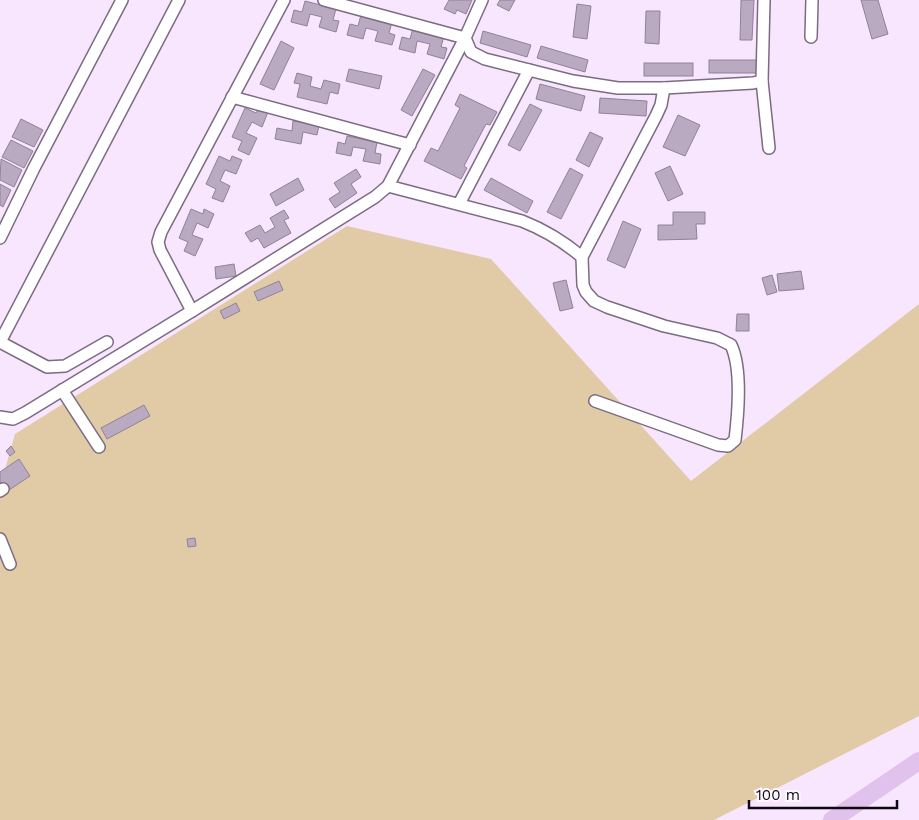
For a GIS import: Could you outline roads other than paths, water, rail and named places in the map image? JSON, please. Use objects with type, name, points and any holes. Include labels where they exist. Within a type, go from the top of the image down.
[{"type":"street","points":[[0,238],[34,168],[122,0]]},
{"type":"street","points":[[107,342],[65,366],[47,367],[0,342],[179,0]]},
{"type":"street","points":[[192,311],[160,250],[158,242],[161,232],[284,0]]},
{"type":"street","points":[[324,0],[413,18],[465,38],[471,52],[485,59],[600,86],[664,88],[762,81]]},
{"type":"street","points":[[0,417],[13,419],[62,390],[192,311],[374,197],[388,186],[465,38],[482,0]]},
{"type":"street","points":[[764,0],[762,81],[769,148]]},
{"type":"street","points":[[811,37],[812,0]]},
{"type":"street","points":[[459,204],[529,70]]},
{"type":"street","points":[[600,86],[601,74]]},
{"type":"street","points":[[595,401],[710,442],[728,446],[735,440],[738,380],[734,352],[731,345],[717,338],[664,326],[607,307],[594,301],[583,285],[582,257],[614,187],[656,116],[661,105],[664,88]]},
{"type":"street","points":[[232,97],[380,131],[410,144]]},
{"type":"street","points":[[388,186],[522,221],[543,229],[561,240],[582,257]]},
{"type":"street","points":[[62,390],[99,447]]},
{"type":"street","points":[[0,539],[10,564]]},
{"type":"waterway","points":[[832,820],[919,761]]}]
